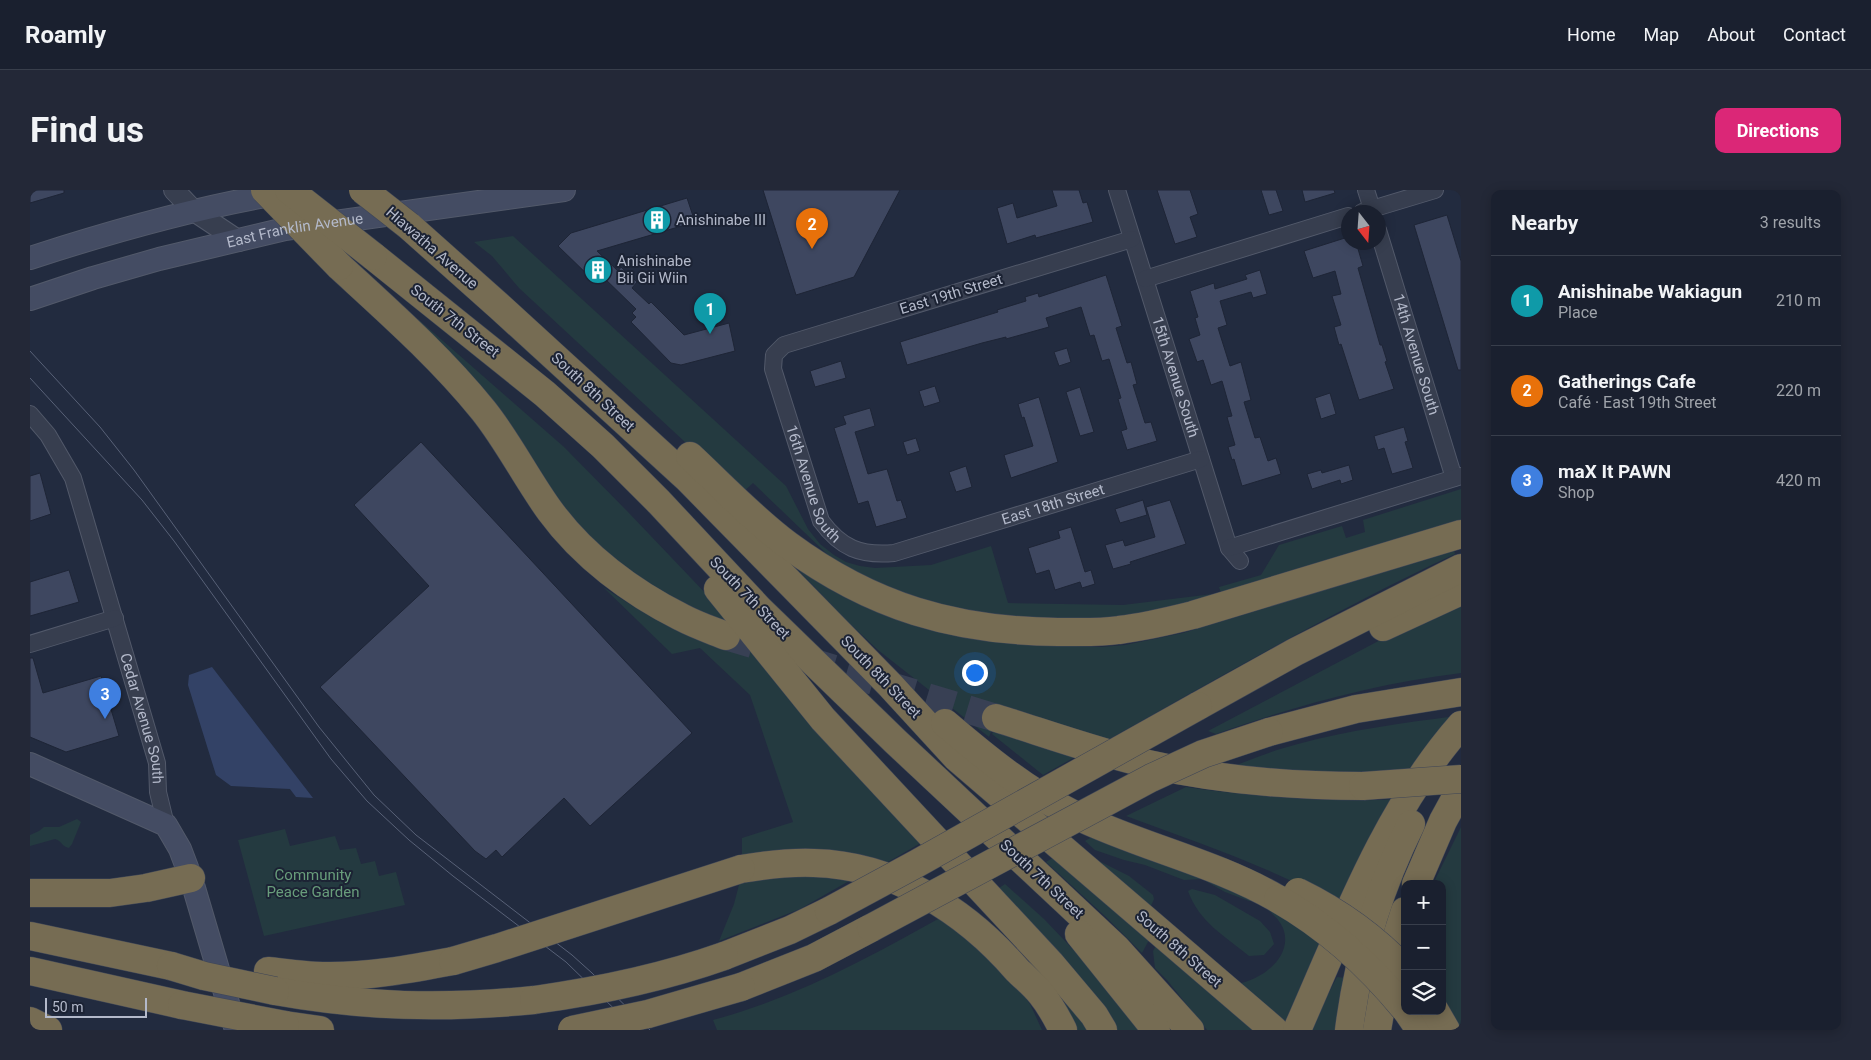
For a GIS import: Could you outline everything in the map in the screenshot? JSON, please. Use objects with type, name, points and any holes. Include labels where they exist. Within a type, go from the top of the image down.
[{"type":"highway","points":[[265,190],[339,266],[413,334],[469,393],[502,436],[549,509],[578,543],[603,566],[645,597],[680,617],[726,636]]},
{"type":"highway","name":"South 7th Street","points":[[289,190],[531,382],[603,446],[659,502],[759,609],[895,741],[1116,948],[1190,1030]]},
{"type":"highway","name":"Hiawatha Avenue","points":[[363,190],[409,226],[501,308]]},
{"type":"highway","points":[[370,190],[409,226]]},
{"type":"highway","points":[[501,308],[678,445],[772,533],[796,550],[835,576],[867,593],[915,612],[949,621],[982,628],[1028,632],[1092,632],[1136,628],[1193,615],[1461,534]]},
{"type":"highway","name":"South 8th Street","points":[[501,308],[688,479],[848,642],[957,758],[1274,1030]]},
{"type":"highway","points":[[603,446],[823,719],[1051,964],[1094,1015],[1103,1030]]},
{"type":"highway","points":[[271,981],[333,1000],[394,1006],[463,1005],[534,1000],[593,992],[680,971],[724,956],[790,930],[828,911],[916,864],[1295,652],[1461,568]]},
{"type":"highway","points":[[1198,706],[1317,658],[1461,591]]},
{"type":"highway","points":[[848,642],[969,743],[1024,786],[1055,805],[1095,824],[1218,870],[1325,907],[1360,930],[1401,966]]},
{"type":"highway","points":[[572,1030],[648,1014],[741,987],[814,958],[1167,770],[1226,745],[1334,714],[1394,702],[1461,692]]},
{"type":"highway","points":[[996,718],[1126,758],[1169,768],[1234,779],[1288,784],[1363,786],[1461,779]]},
{"type":"highway","points":[[1298,1030],[1364,880],[1394,820],[1422,772],[1461,725]]},
{"type":"highway","points":[[895,741],[1092,948],[1156,1030]]},
{"type":"highway","points":[[1349,1030],[1368,935],[1384,888],[1424,799],[1461,742]]},
{"type":"highway","points":[[1418,880],[1443,821],[1461,788]]},
{"type":"highway","points":[[30,936],[171,966],[204,976],[271,981],[322,976],[345,976],[425,967],[453,961],[742,869],[794,863],[829,864],[864,869],[900,882],[932,898],[979,930],[1040,993],[1063,1030]]},
{"type":"highway","points":[[30,893],[110,893],[146,888],[191,878]]},
{"type":"highway","points":[[1283,893],[1344,946],[1401,1001]]},
{"type":"highway","points":[[1377,1030],[1389,962],[1401,924]]},
{"type":"highway","points":[[30,971],[182,1005],[320,1030]]},
{"type":"highway","points":[[1026,980],[1041,1010],[1048,1030]]},
{"type":"highway","points":[[182,1005],[246,1030]]},
{"type":"highway","points":[[1415,1015],[1446,1030]]},
{"type":"highway","points":[[30,1021],[48,1030]]},
{"type":"main road","points":[[30,258],[84,240],[194,211],[300,190]]},
{"type":"main road","name":"East Franklin Avenue","points":[[30,299],[159,259],[284,230],[564,190]]},
{"type":"main road","points":[[30,764],[166,825]]},
{"type":"main road","name":"Cedar Avenue South","points":[[166,825],[180,849],[191,878],[236,1030]]},
{"type":"street","points":[[174,190],[194,211],[239,241]]},
{"type":"street","name":"15th Avenue South","points":[[1117,190],[1229,548],[1240,561]]},
{"type":"street","points":[[1366,190],[1368,205]]},
{"type":"street","points":[[1386,206],[1435,190]]},
{"type":"street","points":[[1145,279],[1341,218]]},
{"type":"street","name":"East 19th Street","points":[[774,355],[784,345],[1132,239]]},
{"type":"street","name":"14th Avenue South","points":[[1384,250],[1457,477]]},
{"type":"street","name":"16th Avenue South","points":[[774,355],[773,369],[821,521],[830,534],[845,546],[860,552],[876,555],[894,554],[906,550]]},
{"type":"street","name":"Cedar Avenue South","points":[[30,414],[48,435],[73,478],[157,763],[158,792],[166,825]]},
{"type":"street","name":"East 18th Street","points":[[906,550],[1201,459]]},
{"type":"street","points":[[1229,548],[1457,477]]},
{"type":"street","points":[[30,644],[115,618]]},
{"type":"green space","points":[[513,236],[786,486],[808,529],[820,544],[846,562],[875,568],[931,565],[991,546],[1008,603],[1123,605],[1221,593],[1219,587],[1261,575],[1279,545],[1342,526],[1346,538],[1365,532],[1363,520],[1461,489],[1461,523],[1171,612],[1041,624],[910,601],[844,566],[828,555],[753,483],[741,494],[519,288],[492,256],[474,242]]},
{"type":"green space","points":[[418,319],[564,447],[628,512],[731,620],[926,840],[881,866],[742,862],[742,838],[793,822],[750,695],[700,648],[672,654],[603,587],[661,622],[707,643],[723,648],[685,609],[600,553],[413,325]]},
{"type":"green space","points":[[776,547],[1005,643],[1101,647],[1125,645],[1183,633],[1454,550],[1455,554],[1322,621],[1104,742],[1000,709],[989,737],[878,650],[846,620]]},
{"type":"green space","points":[[1461,599],[1461,673],[1367,689],[1307,705],[1216,734],[1208,731],[1422,618]]},
{"type":"green space","points":[[1456,716],[1413,772],[1376,776],[1229,768],[1280,749],[1317,739],[1376,727]]},
{"type":"green space","points":[[993,732],[1075,757],[1043,775],[992,734]]},
{"type":"green space","points":[[1186,787],[1239,794],[1293,798],[1346,800],[1400,799],[1346,909],[1266,869],[1126,816]]},
{"type":"green space","points":[[77,819],[81,822],[69,848],[55,839],[30,846],[30,835],[44,827],[59,827]]},
{"type":"green space","points":[[1461,827],[1461,1030],[1459,1030],[1446,1009],[1446,880],[1435,880]]},
{"type":"green space","name":"Community Peace Garden","points":[[285,829],[290,846],[335,836],[340,850],[356,848],[361,864],[375,861],[379,876],[396,872],[405,905],[264,936],[238,840]]},
{"type":"green space","points":[[1095,835],[1265,902],[1249,901],[1225,892],[1202,879],[1184,880],[1145,865],[1095,850],[1085,841]]},
{"type":"green space","points":[[1059,854],[1149,940],[1142,953],[1046,862]]},
{"type":"green space","points":[[1085,854],[1129,876],[1153,895],[1154,899],[1150,908]]},
{"type":"green space","points":[[765,875],[856,877],[800,909],[719,941],[734,904],[740,881]]},
{"type":"green space","points":[[1005,884],[1044,919],[1088,965],[1143,1030],[1111,1030],[993,892]]},
{"type":"green space","points":[[1192,889],[1215,895],[1260,921],[1270,932],[1274,944],[1264,955],[1249,956],[1206,920],[1193,902],[1188,891]]},
{"type":"green space","points":[[1268,910],[1280,912],[1328,945],[1291,1028],[1237,984],[1256,978],[1265,972],[1280,957],[1284,948],[1283,928],[1277,918]]},
{"type":"green space","points":[[947,914],[1016,982],[1031,1006],[1042,1030],[717,1030],[713,1020],[744,1011],[804,988],[862,960]]},
{"type":"green space","points":[[1156,946],[1261,1030],[1207,1030],[1155,968],[1153,951]]},
{"type":"green space","points":[[1337,977],[1346,978],[1339,1030],[1309,1030]]},
{"type":"green space","points":[[1064,986],[1097,1030],[1071,1030],[1051,996]]},
{"type":"water","points":[[212,667],[313,798],[296,797],[290,789],[231,786],[216,775],[188,685],[189,675]]},
{"type":"building","points":[[30,190],[64,190],[64,193],[30,203]]},
{"type":"building","points":[[763,190],[900,190],[854,277],[796,295]]},
{"type":"building","points":[[1052,190],[1079,190],[1083,203],[1087,202],[1093,222],[1036,238],[1035,235],[1007,244],[997,208],[1013,203],[1017,218],[1057,206]]},
{"type":"building","points":[[1157,190],[1190,190],[1198,214],[1190,217],[1197,237],[1175,244]]},
{"type":"building","points":[[1261,190],[1276,190],[1283,211],[1269,215]]},
{"type":"building","points":[[1302,190],[1334,190],[1335,193],[1305,202]]},
{"type":"building","points":[[687,198],[695,222],[597,251],[618,271],[621,267],[637,282],[632,288],[649,304],[651,302],[684,335],[729,323],[735,351],[681,365],[671,363],[631,322],[636,317],[632,313],[636,309],[599,273],[592,279],[558,246],[571,233]]},
{"type":"building","points":[[1447,215],[1461,261],[1461,370],[1458,370],[1414,225]]},
{"type":"building","points":[[1341,239],[1341,250],[1358,250],[1363,266],[1358,268],[1394,389],[1359,400],[1334,327],[1341,325],[1332,296],[1341,294],[1335,271],[1313,278],[1304,251]]},
{"type":"building","points":[[1260,270],[1267,294],[1253,298],[1251,292],[1220,301],[1227,325],[1218,328],[1230,366],[1241,362],[1251,400],[1244,402],[1255,438],[1260,437],[1268,461],[1276,458],[1281,474],[1242,486],[1234,459],[1232,460],[1228,447],[1235,445],[1227,417],[1232,416],[1222,381],[1211,385],[1203,360],[1197,362],[1189,339],[1200,335],[1195,318],[1198,317],[1190,291],[1214,283],[1215,289],[1247,279],[1245,275]]},
{"type":"building","points":[[1106,275],[1122,326],[1116,328],[1127,363],[1131,362],[1137,384],[1133,385],[1145,423],[1151,422],[1157,441],[1127,450],[1121,431],[1127,429],[1118,399],[1121,398],[1109,359],[1102,361],[1094,335],[1090,336],[1081,307],[1046,318],[1049,327],[1006,339],[1006,337],[982,343],[907,365],[900,342],[998,312],[997,310],[1026,301],[1025,297],[1038,293],[1039,297]]},
{"type":"building","points":[[1067,348],[1071,362],[1059,366],[1054,352]]},
{"type":"building","points":[[841,361],[846,378],[815,387],[810,371]]},
{"type":"building","points":[[935,386],[940,402],[924,407],[919,391]]},
{"type":"building","points":[[1080,387],[1094,432],[1080,436],[1066,392]]},
{"type":"building","points":[[1330,393],[1336,414],[1321,419],[1315,398]]},
{"type":"building","points":[[1039,397],[1058,462],[1011,478],[1004,455],[1033,446],[1018,404]]},
{"type":"building","points":[[870,408],[875,426],[855,432],[868,474],[887,469],[897,501],[901,500],[907,518],[876,527],[868,501],[858,504],[834,428],[846,424],[843,416]]},
{"type":"building","points":[[1404,427],[1408,441],[1405,442],[1413,468],[1392,474],[1384,448],[1378,450],[1374,436]]},
{"type":"building","points":[[916,438],[920,451],[907,455],[903,442]]},
{"type":"building","points":[[421,442],[692,733],[590,826],[564,798],[502,857],[496,850],[486,859],[475,851],[320,687],[429,586],[354,505]]},
{"type":"building","points":[[1349,465],[1353,480],[1341,484],[1340,480],[1312,489],[1307,474],[1321,470],[1322,473]]},
{"type":"building","points":[[966,466],[972,487],[956,492],[949,472]]},
{"type":"building","points":[[40,473],[51,514],[30,521],[30,476]]},
{"type":"building","points":[[1143,500],[1147,515],[1120,523],[1115,509]]},
{"type":"building","points":[[1170,500],[1186,544],[1113,569],[1105,545],[1123,540],[1125,546],[1155,537],[1146,507]]},
{"type":"building","points":[[1071,527],[1085,572],[1091,570],[1095,584],[1082,588],[1080,582],[1055,590],[1049,570],[1036,574],[1028,548],[1060,538],[1058,531]]},
{"type":"building","points":[[69,570],[79,602],[30,616],[30,582]]},
{"type":"building","points":[[30,658],[33,658],[43,693],[101,676],[119,736],[66,752],[30,737]]},
{"type":"tunnel","points":[[726,636],[996,718]]},
{"type":"tram line","points":[[30,351],[100,427],[134,470],[319,727],[374,795],[416,835],[572,955],[650,1030]]},
{"type":"tram line","points":[[30,378],[142,500],[174,541],[331,759],[367,801],[409,840],[453,876],[566,962],[636,1030]]},
{"type":"place","name":"Anishinabe III","points":[[657,220]]},
{"type":"place","name":"Gatherings Cafe","points":[[812,249]]},
{"type":"place","name":"Anishinabe Bii Gii Wiin","points":[[598,270]]},
{"type":"place","name":"Anishinabe Wakiagun","points":[[710,334]]},
{"type":"place","name":"maX It PAWN","points":[[105,719]]}]
